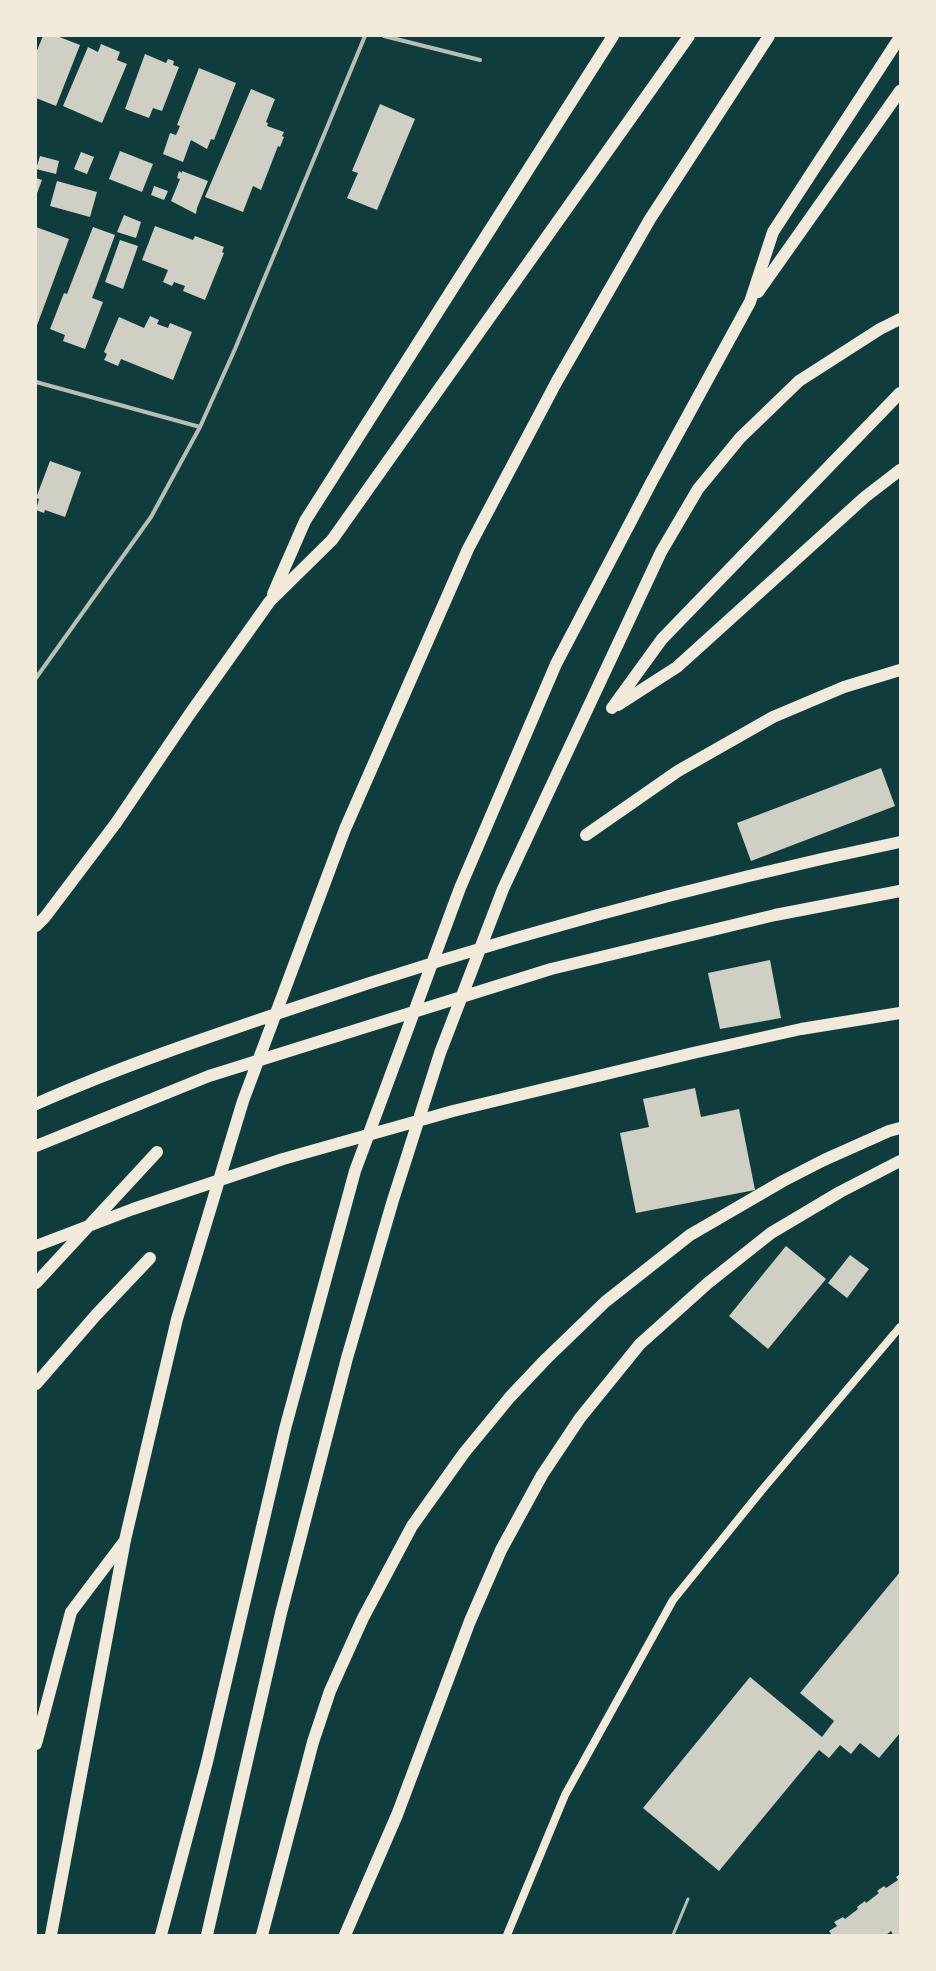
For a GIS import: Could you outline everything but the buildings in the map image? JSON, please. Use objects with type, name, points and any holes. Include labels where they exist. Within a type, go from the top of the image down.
[{"type":"highway","points":[[270,601],[305,521],[613,36]]},
{"type":"highway","points":[[36,926],[45,918],[116,824],[189,715],[270,601],[332,540],[690,36]]},
{"type":"highway","points":[[51,1935],[125,1540],[177,1319],[243,1100],[345,829],[468,549],[557,381],[650,219],[768,36]]},
{"type":"highway","points":[[750,302],[773,232],[900,36]]},
{"type":"highway","points":[[161,1935],[207,1762],[285,1429],[355,1171],[460,888],[556,664],[652,481],[750,302],[900,91]]},
{"type":"highway","points":[[207,1935],[281,1613],[342,1380],[393,1200],[440,1053],[502,889],[661,552],[698,489],[740,438],[799,381],[880,328],[900,319]]},
{"type":"highway","points":[[900,393],[662,639],[612,708],[677,667],[865,497],[900,470]]},
{"type":"highway","points":[[586,835],[678,771],[773,717],[844,687],[900,670]]},
{"type":"highway","points":[[36,1104],[156,1056],[369,982],[614,909],[900,842]]},
{"type":"highway","points":[[36,1146],[209,1076],[551,969],[775,915],[900,891]]},
{"type":"highway","points":[[36,1246],[132,1209],[283,1159],[453,1111],[786,1033],[900,1013]]},
{"type":"highway","points":[[262,1935],[313,1742],[330,1690],[363,1618],[412,1526],[464,1453],[510,1397],[546,1359],[606,1302],[690,1235],[817,1164],[889,1131],[900,1128]]},
{"type":"highway","points":[[36,1282],[157,1152]]},
{"type":"highway","points":[[345,1935],[396,1815],[470,1621],[502,1550],[542,1475],[576,1424],[640,1344],[708,1283],[771,1233],[840,1192],[900,1161]]},
{"type":"highway","points":[[36,1384],[96,1315],[150,1258]]},
{"type":"highway","points":[[36,1744],[71,1612],[125,1540]]},
{"type":"main road","points":[[507,1935],[565,1795],[673,1600],[762,1490],[900,1327]]},
{"type":"street","points":[[36,678],[151,517],[200,427],[235,349],[365,36]]},
{"type":"street","points":[[384,36],[480,60]]},
{"type":"street","points":[[36,382],[200,427]]},
{"type":"lane","points":[[673,1935],[688,1899]]}]
